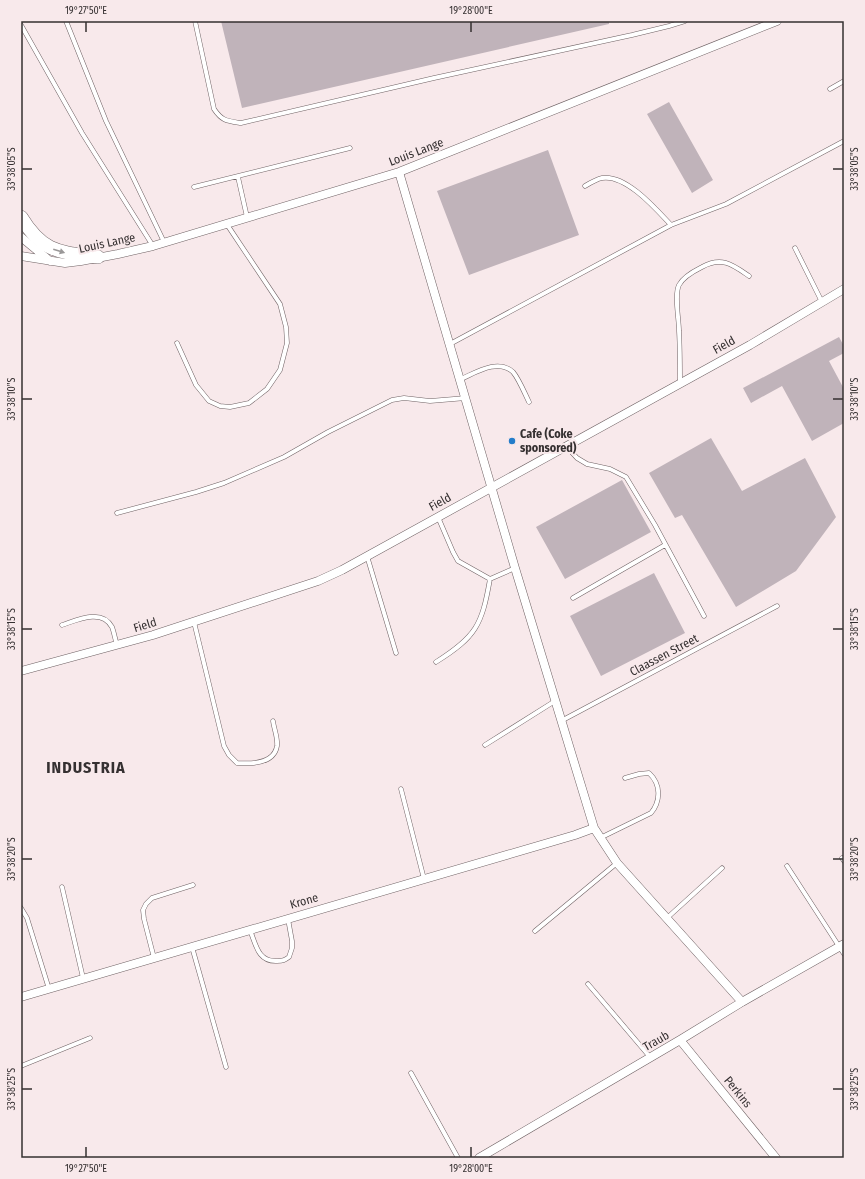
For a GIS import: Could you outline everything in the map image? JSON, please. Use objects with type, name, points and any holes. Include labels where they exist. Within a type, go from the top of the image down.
[{"type":"main road","points":[[21,217],[30,231],[42,243],[54,250],[68,254],[98,257]]},
{"type":"street","name":"Louis Lange","points":[[21,256],[51,261],[81,262],[153,246],[225,223],[247,218],[400,172],[777,21]]},
{"type":"street","points":[[400,172],[492,487],[514,568],[594,828],[617,863],[742,1002]]},
{"type":"street","points":[[21,237],[51,261]]},
{"type":"street","name":"Field","points":[[21,671],[194,622],[318,581],[367,556],[750,345],[844,289]]},
{"type":"street","name":"Krone","points":[[21,996],[575,835],[594,828]]},
{"type":"street","name":"Traub","points":[[479,1158],[537,1125],[742,1002],[842,948]]},
{"type":"street","name":"Perkins","points":[[680,1040],[776,1158]]},
{"type":"lane","points":[[66,21],[106,121],[164,242]]},
{"type":"lane","points":[[195,21],[214,109],[220,117],[228,121],[241,123],[632,35],[685,21]]},
{"type":"lane","points":[[21,25],[82,133],[153,246]]},
{"type":"lane","points":[[830,89],[844,81]]},
{"type":"lane","points":[[450,344],[671,225],[726,204],[844,141]]},
{"type":"lane","points":[[194,187],[350,148]]},
{"type":"lane","points":[[238,177],[247,218]]},
{"type":"lane","points":[[585,186],[603,178],[620,180],[652,205],[671,225]]},
{"type":"lane","points":[[177,343],[196,385],[209,401],[220,406],[230,408],[249,403],[267,389],[280,370],[287,343],[286,327],[280,304],[225,223]]},
{"type":"lane","points":[[795,248],[822,302]]},
{"type":"lane","points":[[680,383],[679,331],[676,295],[679,285],[686,277],[696,270],[710,263],[716,262],[724,262],[749,276]]},
{"type":"lane","points":[[460,379],[494,366],[502,366],[508,368],[514,373],[529,402]]},
{"type":"lane","points":[[117,513],[224,483],[284,457],[328,432],[392,400],[404,398],[430,401],[466,398]]},
{"type":"lane","points":[[566,446],[577,458],[587,464],[610,469],[626,477],[636,491],[704,616]]},
{"type":"lane","points":[[437,517],[452,552],[458,560],[490,579]]},
{"type":"lane","points":[[572,598],[665,546]]},
{"type":"lane","points":[[367,556],[396,653]]},
{"type":"lane","points":[[490,579],[514,568]]},
{"type":"lane","points":[[436,662],[468,640],[480,622],[490,579]]},
{"type":"lane","name":"Claassen Street","points":[[561,721],[777,606]]},
{"type":"lane","points":[[62,625],[92,616],[100,617],[106,620],[111,626],[117,645]]},
{"type":"lane","points":[[194,622],[218,724],[224,746],[229,755],[237,763],[251,764],[267,760],[274,754],[277,746],[273,721]]},
{"type":"lane","points":[[485,745],[554,701]]},
{"type":"lane","points":[[600,838],[651,813],[655,808],[658,788],[655,778],[649,773],[625,778]]},
{"type":"lane","points":[[401,789],[424,879]]},
{"type":"lane","points":[[535,931],[617,863]]},
{"type":"lane","points":[[787,866],[842,948]]},
{"type":"lane","points":[[666,918],[722,868]]},
{"type":"lane","points":[[154,958],[144,919],[143,910],[146,904],[152,898],[193,885]]},
{"type":"lane","points":[[62,887],[83,978]]},
{"type":"lane","points":[[21,908],[27,918],[49,988]]},
{"type":"lane","points":[[250,930],[261,956],[268,961],[282,961],[289,957],[292,948],[288,918]]},
{"type":"lane","points":[[192,947],[226,1067]]},
{"type":"lane","points":[[588,984],[650,1057]]},
{"type":"lane","points":[[21,1066],[90,1038]]},
{"type":"lane","points":[[411,1073],[458,1158]]},
{"type":"building","points":[[221,21],[609,21],[609,24],[242,108]]},
{"type":"building","points":[[669,102],[713,180],[692,193],[647,114]]},
{"type":"building","points":[[548,150],[579,235],[469,275],[437,191]]},
{"type":"building","points":[[839,337],[844,346],[844,353],[829,361],[844,389],[844,423],[812,441],[782,386],[751,403],[743,388]]},
{"type":"building","points":[[711,438],[742,491],[805,458],[836,517],[796,571],[736,607],[682,515],[675,518],[649,473]]},
{"type":"building","points":[[622,480],[651,532],[565,579],[536,527]]},
{"type":"building","points":[[654,573],[685,633],[601,676],[570,616]]},
{"type":"place","name":"Cafe (Coke sponsored)","points":[[512,441]]},
{"type":"district","name":"INDUSTRIA","points":[[86,767]]}]
